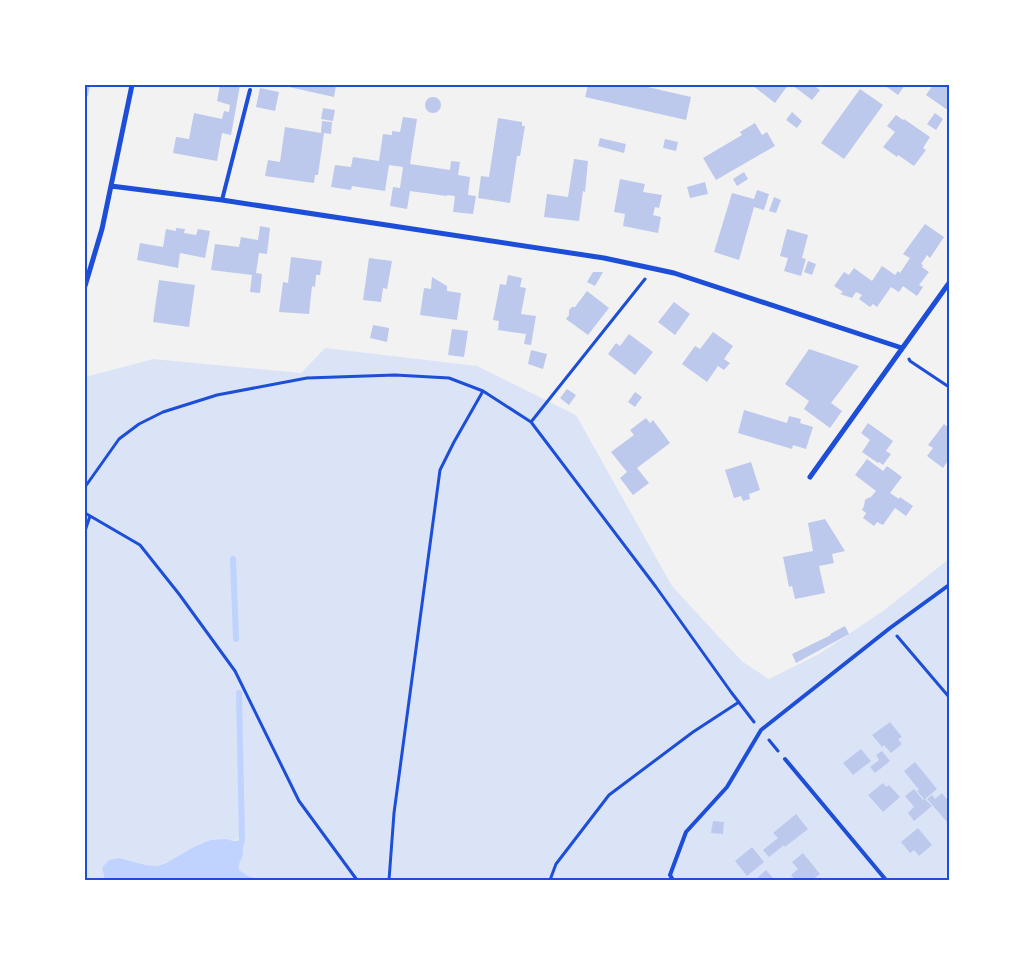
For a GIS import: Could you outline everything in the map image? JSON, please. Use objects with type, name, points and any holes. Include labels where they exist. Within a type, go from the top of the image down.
[{"type":"street","points":[[85,286],[102,229],[132,85]]},
{"type":"street","points":[[111,186],[222,200],[604,258],[653,268],[674,273],[902,348]]},
{"type":"street","points":[[810,477],[949,283]]},
{"type":"lane","points":[[222,200],[250,90]]},
{"type":"lane","points":[[673,880],[670,875],[686,832],[727,787],[761,730],[890,628],[949,586]]},
{"type":"lane","points":[[785,758],[886,880]]},
{"type":"path","points":[[531,422],[653,268]]},
{"type":"path","points":[[902,348],[910,361],[949,387]]},
{"type":"path","points":[[85,487],[118,439],[139,424],[163,412],[217,395],[307,378],[394,375],[449,378],[483,391],[531,422],[656,587],[739,702],[785,758]]},
{"type":"path","points":[[389,880],[394,813],[440,470],[483,391]]},
{"type":"path","points":[[85,513],[140,545],[180,594],[235,671],[300,800],[357,880]]},
{"type":"path","points":[[85,531],[90,516]]},
{"type":"path","points":[[909,649],[949,697]]},
{"type":"path","points":[[550,880],[556,864],[609,795],[693,732],[739,702]]},
{"type":"shaded area","points":[[325,348],[477,366],[576,415],[672,586],[743,662],[769,679],[819,654],[883,611],[949,559],[949,880],[289,880],[282,878],[261,880],[238,870],[243,853],[242,840],[233,841],[227,839],[157,866],[119,858],[102,868],[105,880],[85,880],[85,377],[153,359],[301,373]]},
{"type":"water","points":[[227,839],[233,841],[242,840],[243,853],[239,870],[248,876],[261,880],[105,880],[102,868],[109,860],[119,858],[157,866],[211,840]]},
{"type":"building","points":[[85,85],[90,85],[88,96],[85,96]]},
{"type":"building","points":[[220,85],[240,85],[231,135],[222,133],[217,161],[173,153],[176,137],[189,139],[194,113],[222,119],[224,111],[229,112],[230,105],[217,101]]},
{"type":"building","points":[[280,85],[336,85],[334,97]]},
{"type":"building","points":[[588,85],[639,85],[691,97],[686,120],[585,97]]},
{"type":"building","points":[[752,85],[788,85],[775,103]]},
{"type":"building","points":[[792,85],[813,85],[820,90],[812,100]]},
{"type":"building","points":[[884,85],[905,85],[898,95]]},
{"type":"building","points":[[933,85],[949,85],[949,111],[926,95]]},
{"type":"building","points":[[260,88],[279,92],[275,111],[256,107]]},
{"type":"building","points":[[860,89],[883,105],[844,159],[821,143]]},
{"type":"building","points":[[433,97],[439,99],[441,105],[439,111],[433,113],[427,111],[425,105],[427,99]]},
{"type":"building","points":[[323,108],[335,110],[333,121],[321,119]]},
{"type":"building","points":[[792,112],[802,121],[797,128],[786,120]]},
{"type":"building","points":[[935,113],[943,119],[936,130],[927,124]]},
{"type":"building","points":[[896,115],[930,137],[923,148],[926,150],[914,166],[883,147],[895,132],[887,126]]},
{"type":"building","points":[[403,117],[417,119],[410,164],[450,170],[451,161],[460,162],[458,175],[470,177],[468,195],[476,196],[473,214],[453,212],[455,196],[410,191],[407,209],[390,206],[393,187],[400,188],[403,167],[389,165],[385,191],[352,186],[351,190],[331,187],[335,165],[351,167],[353,157],[379,161],[383,134],[392,135],[392,131],[400,132]]},
{"type":"building","points":[[498,118],[522,122],[522,126],[525,126],[520,156],[517,156],[510,203],[478,198],[481,176],[489,177]]},
{"type":"building","points":[[322,121],[332,122],[331,134],[324,133],[318,175],[315,175],[314,183],[265,176],[268,160],[280,162],[285,127],[321,133]]},
{"type":"building","points":[[755,123],[762,135],[767,132],[775,146],[716,180],[703,158],[742,135],[740,132]]},
{"type":"building","points":[[600,138],[626,144],[624,153],[598,146]]},
{"type":"building","points":[[665,139],[678,142],[676,151],[663,148]]},
{"type":"building","points":[[574,159],[588,161],[585,192],[583,191],[579,221],[544,217],[547,194],[568,197]]},
{"type":"building","points":[[744,172],[748,179],[737,186],[733,179]]},
{"type":"building","points":[[620,179],[645,184],[643,192],[662,195],[659,208],[655,207],[653,215],[661,217],[658,233],[623,226],[625,214],[614,212]]},
{"type":"building","points":[[705,182],[708,194],[690,198],[687,187]]},
{"type":"building","points":[[757,190],[769,194],[764,210],[754,207],[739,260],[714,252],[732,193],[754,199]]},
{"type":"building","points":[[774,197],[781,200],[776,213],[769,211]]},
{"type":"building","points":[[925,224],[944,237],[930,258],[927,255],[921,264],[929,272],[919,285],[923,287],[917,296],[903,286],[899,292],[891,287],[877,307],[873,304],[870,307],[859,299],[862,295],[856,292],[852,298],[840,294],[843,292],[834,286],[844,272],[849,275],[854,268],[872,281],[882,266],[895,275],[898,271],[900,273],[910,258],[903,254]]},
{"type":"building","points":[[260,226],[270,228],[267,254],[259,253],[256,273],[262,274],[260,293],[250,292],[252,275],[211,270],[215,244],[239,247],[241,237],[258,240]]},
{"type":"building","points":[[176,228],[185,229],[184,233],[196,235],[198,229],[210,231],[205,258],[180,253],[178,268],[137,260],[140,243],[163,247],[166,229],[176,231]]},
{"type":"building","points":[[787,229],[808,235],[802,258],[806,259],[801,276],[784,271],[788,258],[780,256]]},
{"type":"building","points":[[291,257],[322,261],[320,275],[316,275],[315,287],[312,286],[309,314],[279,312],[283,282],[288,283]]},
{"type":"building","points":[[369,258],[392,261],[387,289],[383,288],[381,302],[363,300]]},
{"type":"building","points":[[808,261],[816,264],[812,275],[804,272]]},
{"type":"building","points":[[593,272],[603,272],[595,286],[587,282]]},
{"type":"building","points":[[508,275],[522,278],[520,287],[526,288],[521,314],[536,316],[531,345],[524,344],[526,334],[498,330],[499,321],[493,320],[500,284],[506,285]]},
{"type":"building","points":[[432,277],[447,286],[447,291],[461,293],[457,320],[420,315],[424,288],[431,289]]},
{"type":"building","points":[[159,280],[195,285],[189,327],[153,322]]},
{"type":"building","points":[[587,291],[609,308],[588,335],[566,319],[569,315],[569,310],[575,307]]},
{"type":"building","points":[[674,302],[690,314],[675,335],[658,322]]},
{"type":"building","points":[[373,325],[389,328],[387,342],[370,338]]},
{"type":"building","points":[[452,329],[468,331],[464,357],[448,355]]},
{"type":"building","points":[[713,332],[733,346],[724,359],[730,363],[724,370],[718,366],[707,382],[682,364],[695,346],[700,349]]},
{"type":"building","points":[[629,334],[653,352],[635,375],[608,354],[616,343],[620,346]]},
{"type":"building","points":[[809,349],[859,366],[831,403],[842,411],[830,428],[804,409],[809,401],[785,384]]},
{"type":"building","points":[[531,350],[547,354],[543,369],[528,364]]},
{"type":"building","points":[[567,389],[576,395],[569,405],[560,398]]},
{"type":"building","points":[[635,392],[642,397],[635,407],[628,402]]},
{"type":"building","points":[[744,410],[787,423],[789,416],[801,419],[800,423],[813,427],[806,449],[793,445],[792,449],[738,433]]},
{"type":"building","points":[[646,418],[650,423],[653,420],[670,443],[637,468],[649,483],[633,495],[620,478],[627,472],[611,452],[634,435],[630,430]]},
{"type":"building","points":[[868,423],[893,441],[886,451],[891,454],[883,465],[862,452],[870,440],[861,433]]},
{"type":"building","points":[[944,424],[949,428],[949,459],[943,468],[927,456],[933,448],[928,445]]},
{"type":"building","points":[[867,459],[883,471],[887,466],[902,477],[890,493],[913,506],[906,516],[895,508],[883,525],[877,522],[874,526],[863,518],[866,513],[862,510],[865,500],[876,491],[855,475]]},
{"type":"building","points":[[751,462],[760,490],[749,494],[750,499],[743,501],[741,496],[734,498],[725,470]]},
{"type":"building","points":[[825,519],[845,551],[832,554],[834,563],[819,566],[825,593],[795,599],[792,586],[789,587],[783,557],[813,551],[808,523]]},
{"type":"building","points":[[845,626],[849,634],[796,663],[792,654]]},
{"type":"building","points":[[890,722],[902,737],[898,739],[902,744],[891,753],[884,745],[882,747],[872,735]]},
{"type":"building","points":[[861,749],[871,761],[853,775],[843,763]]},
{"type":"building","points":[[882,751],[890,761],[875,773],[870,767],[879,760],[876,755]]},
{"type":"building","points":[[915,762],[937,789],[925,799],[932,806],[914,821],[908,813],[914,807],[905,796],[914,789],[924,799],[904,771]]},
{"type":"building","points":[[883,783],[886,787],[889,785],[900,797],[883,812],[868,795]]},
{"type":"building","points":[[942,793],[949,802],[949,820],[947,822],[927,799],[932,795],[935,799]]},
{"type":"building","points":[[796,814],[808,829],[769,857],[763,850],[778,838],[773,833]]},
{"type":"building","points":[[713,821],[724,822],[723,834],[711,833]]},
{"type":"building","points":[[918,828],[932,845],[919,856],[914,850],[910,853],[901,842]]},
{"type":"building","points":[[752,847],[764,862],[747,876],[735,861]]},
{"type":"building","points":[[803,853],[820,874],[812,880],[795,880],[791,875],[798,869],[792,862]]},
{"type":"building","points":[[766,870],[775,880],[755,880]]},
{"type":"waterway","points":[[233,559],[236,639]]},
{"type":"waterway","points":[[239,693],[242,840],[240,846]]}]
